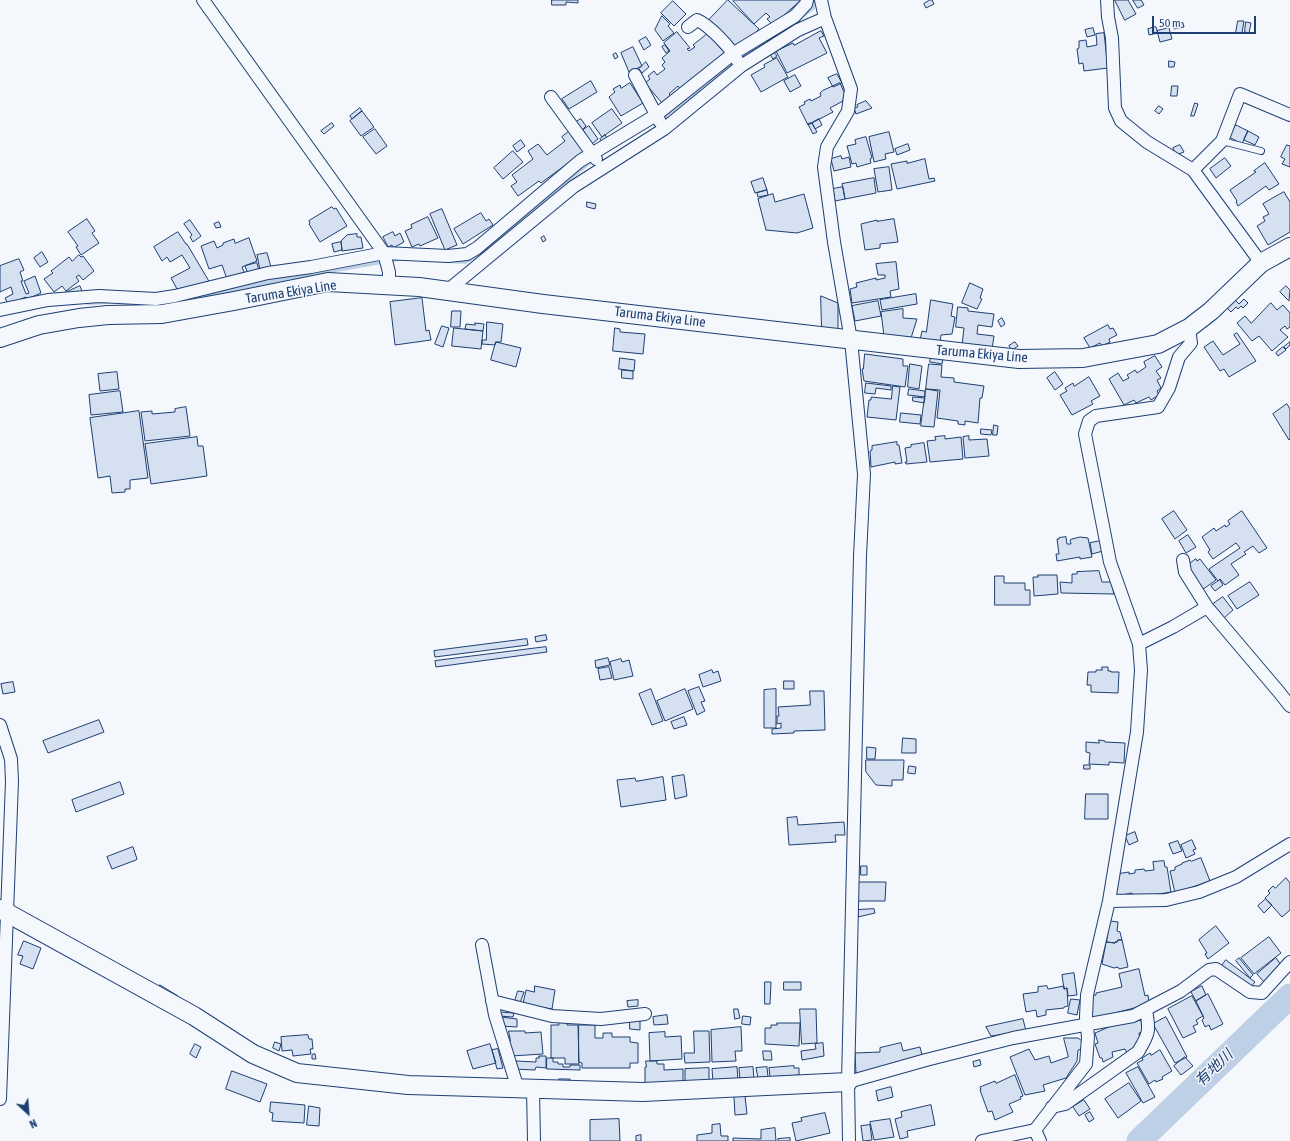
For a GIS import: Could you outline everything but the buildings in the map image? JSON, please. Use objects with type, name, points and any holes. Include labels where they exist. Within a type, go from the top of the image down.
[{"type":"main road","name":"Taruma Ekiya Line","points":[[0,338],[39,325],[80,318],[108,315],[162,314],[328,282],[389,279],[419,287],[447,291],[851,340],[1019,359],[1083,358],[1158,344],[1189,328],[1211,311],[1261,263],[1290,247]]},
{"type":"main road","points":[[4,910],[194,1016],[253,1054],[297,1073],[408,1085],[643,1092],[848,1082]]},
{"type":"street","points":[[203,0],[384,253],[389,279]]},
{"type":"street","points":[[0,310],[48,300],[99,296],[156,299],[175,296],[268,273],[311,267],[384,253],[448,256],[467,254],[477,248],[580,161],[656,115],[734,53],[795,16],[806,4],[807,0]]},
{"type":"street","points":[[821,0],[825,18],[851,89],[848,111],[827,147],[824,167],[834,242],[851,340],[864,474],[860,556],[848,1082],[849,1141]]},
{"type":"street","points":[[1107,0],[1108,17],[1112,38],[1115,108],[1121,122],[1147,142],[1193,170],[1261,263]]},
{"type":"street","points":[[447,291],[573,187],[664,129],[741,66],[798,30],[825,18]]},
{"type":"street","points":[[688,27],[697,20],[704,23],[734,53],[741,66]]},
{"type":"street","points":[[636,75],[664,129]]},
{"type":"street","points":[[1193,170],[1222,141],[1240,94],[1290,116]]},
{"type":"street","points":[[551,97],[593,153],[602,168]]},
{"type":"street","points":[[982,1141],[1035,1130],[1086,1064],[1088,1037],[1087,995],[1109,901],[1137,732],[1141,670],[1139,644],[1110,562],[1085,434],[1089,421],[1096,416],[1158,407],[1169,388],[1179,357],[1191,343],[1189,328]]},
{"type":"street","points":[[1183,560],[1185,572],[1207,607],[1290,706]]},
{"type":"street","points":[[1139,644],[1173,628],[1207,607]]},
{"type":"street","points":[[0,725],[11,759],[12,780],[4,910],[0,1099]]},
{"type":"street","points":[[1109,901],[1166,900],[1199,892],[1236,877],[1290,844]]},
{"type":"street","points":[[482,945],[495,1015],[526,1089],[534,1141]]},
{"type":"street","points":[[848,1082],[1013,1038],[1133,1016],[1182,991],[1208,970],[1216,969],[1250,992],[1262,992],[1290,962]]},
{"type":"street","points":[[492,1001],[552,1016],[601,1019],[645,1014]]},
{"type":"street","points":[[1052,1107],[1065,1104],[1138,1052],[1145,1040],[1149,1027],[1146,1010]]},
{"type":"street","points":[[1035,1130],[1040,1141]]},
{"type":"lane","points":[[1222,141],[1261,151]]},
{"type":"waterway","points":[[801,17],[813,8],[813,0]]},
{"type":"waterway","points":[[660,120],[729,65],[761,43]]},
{"type":"waterway","points":[[447,261],[465,262],[478,255],[591,161]]},
{"type":"waterway","points":[[201,296],[284,279],[399,259]]},
{"type":"waterway","points":[[88,303],[107,302]]},
{"type":"waterway","name":"有地川","points":[[1139,1141],[1290,996]]}]
